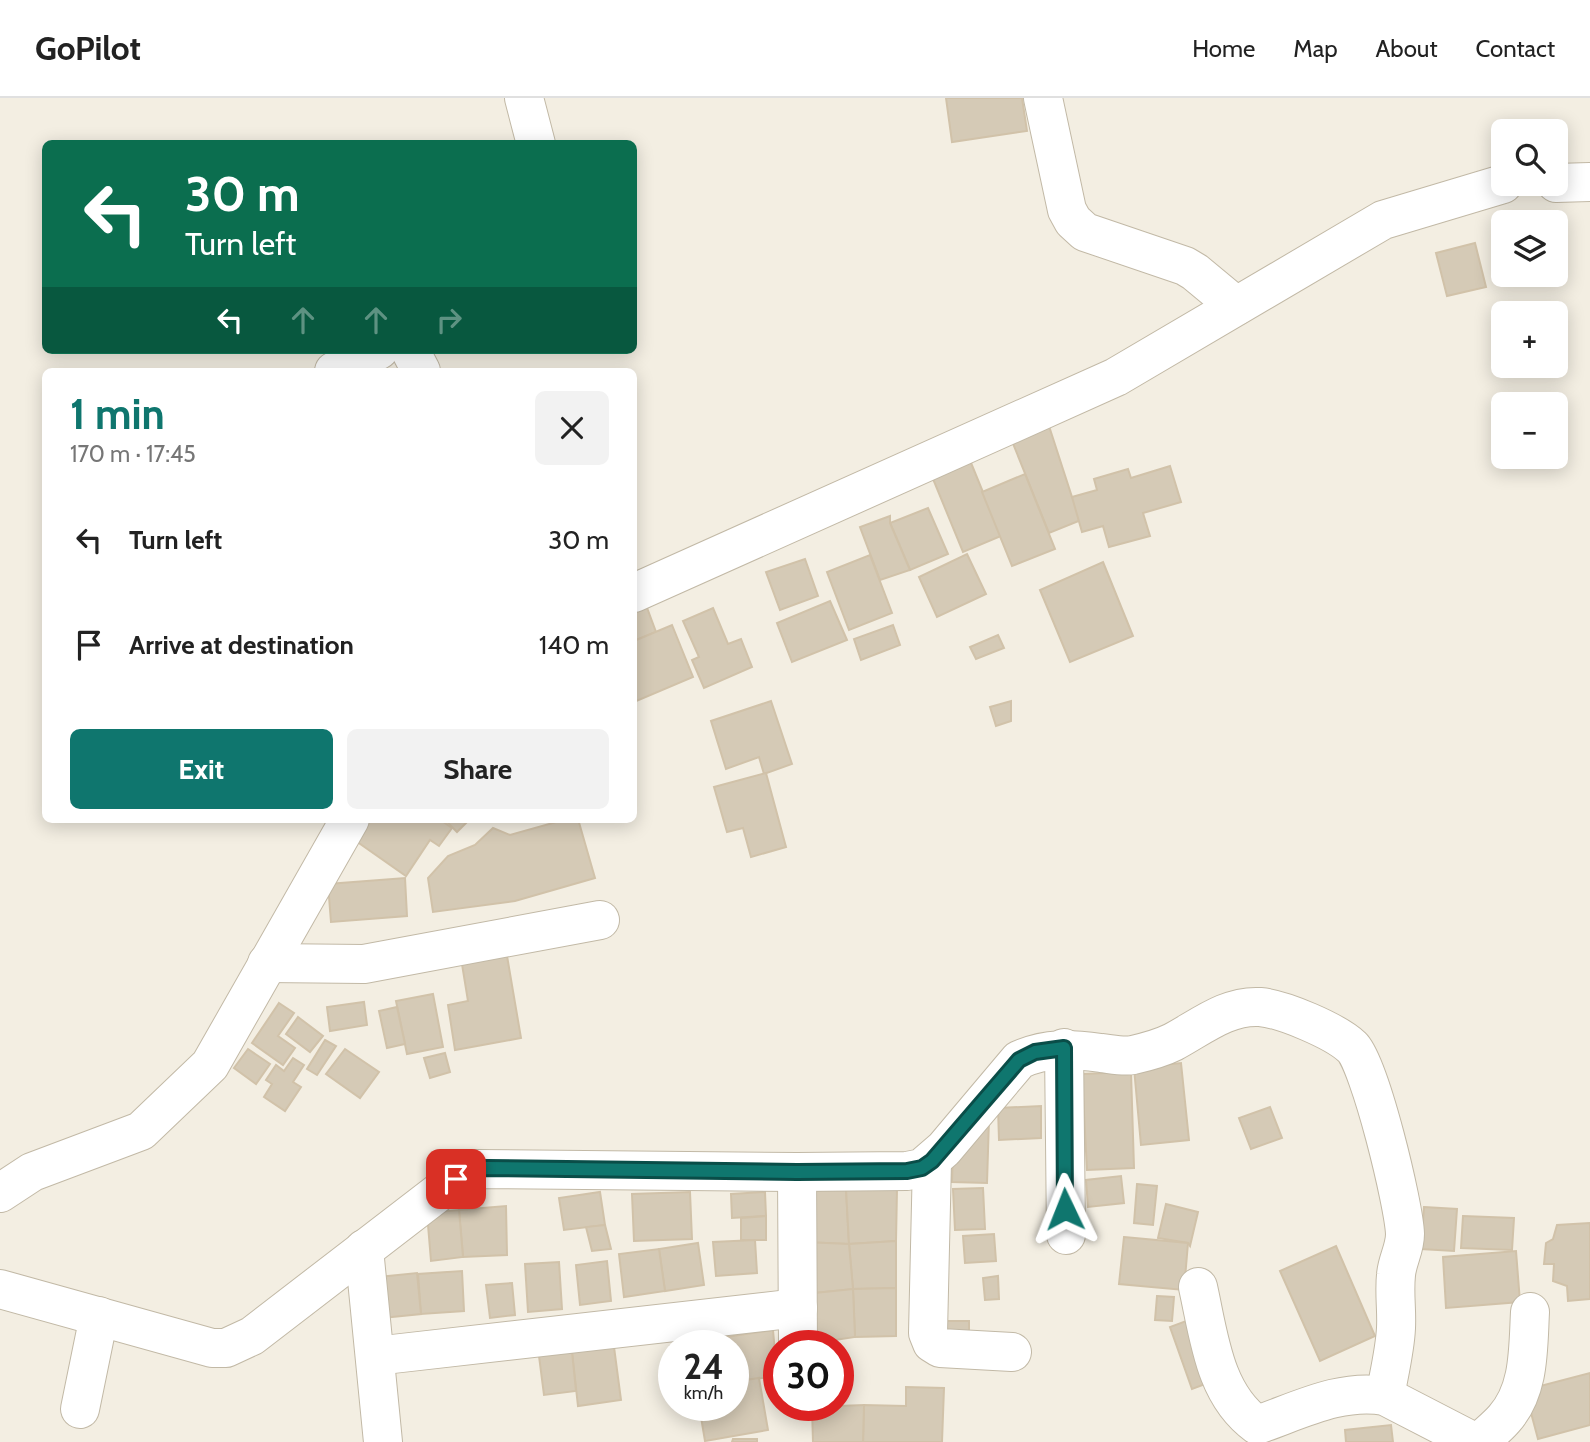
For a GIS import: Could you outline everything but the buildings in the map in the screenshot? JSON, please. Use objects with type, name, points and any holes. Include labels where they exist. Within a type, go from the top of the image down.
[{"type":"street","points":[[524,98],[535,140]]},
{"type":"street","points":[[1043,98],[1067,210],[1073,221],[1084,232],[1185,266],[1236,306]]},
{"type":"street","points":[[1568,183],[1590,182]]},
{"type":"street","points":[[637,592],[1116,377],[1383,220],[1491,188]]},
{"type":"street","points":[[340,368],[370,354]]},
{"type":"street","points":[[0,1194],[32,1172],[141,1131],[210,1065],[348,823]]},
{"type":"street","points":[[267,963],[364,964],[600,920]]},
{"type":"street","points":[[0,1289],[212,1348],[226,1348],[252,1336],[456,1179],[474,1169],[797,1172],[907,1171],[922,1168],[932,1161],[1019,1060],[1035,1052],[1064,1048],[1129,1056],[1171,1043],[1219,1015],[1242,1008],[1262,1007],[1296,1017],[1337,1037],[1359,1057],[1388,1149],[1405,1236],[1403,1251],[1397,1263],[1396,1330],[1385,1396]]},
{"type":"street","points":[[1064,1048],[1066,1235]]},
{"type":"street","points":[[932,1161],[928,1333],[932,1343],[940,1348],[1012,1352]]},
{"type":"street","points":[[797,1172],[798,1330]]},
{"type":"street","points":[[365,1249],[383,1442]]},
{"type":"street","points":[[1198,1287],[1221,1378],[1241,1414],[1257,1425],[1355,1393],[1385,1396],[1474,1442]]},
{"type":"street","points":[[375,1356],[798,1308]]},
{"type":"street","points":[[1480,1442],[1505,1418],[1521,1391],[1526,1369],[1530,1312]]},
{"type":"street","points":[[80,1409],[99,1316]]},
{"type":"route","points":[[456,1179],[474,1169],[487,1168],[797,1172],[907,1171],[922,1168],[944,1149],[1019,1060],[1035,1052],[1064,1048],[1065,1209]]}]
